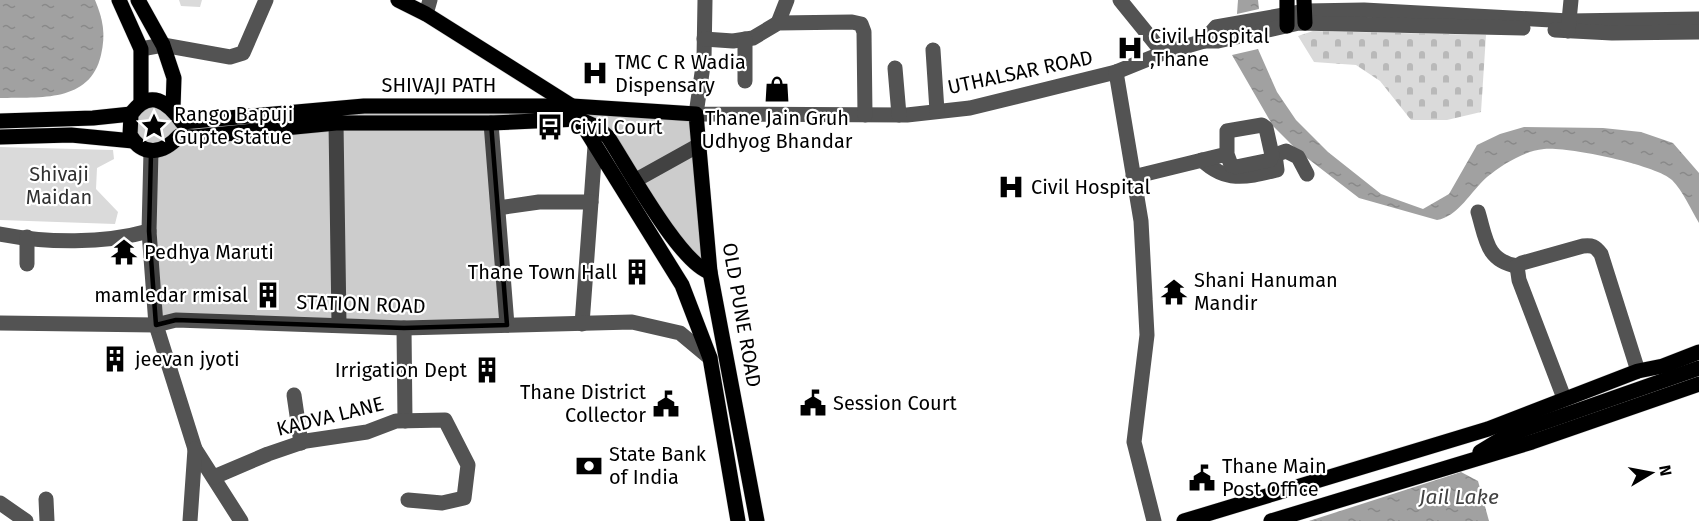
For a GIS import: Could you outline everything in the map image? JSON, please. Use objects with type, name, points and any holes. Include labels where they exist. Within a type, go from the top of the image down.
[{"type":"main road","points":[[119,0],[141,49],[136,108],[128,128],[133,141]]},
{"type":"main road","points":[[138,0],[163,45],[174,78],[173,108],[181,129],[194,137],[336,123],[491,123],[575,113]]},
{"type":"main road","points":[[398,0],[428,7],[597,127],[608,137],[678,245],[693,264],[710,272]]},
{"type":"main road","points":[[0,121],[93,118],[136,108],[158,100],[173,108]]},
{"type":"main road","name":"SHIVAJI PATH","points":[[181,129],[364,106],[575,113],[696,114]]},
{"type":"main road","name":"OLD PUNE ROAD","points":[[575,113],[682,285],[710,358],[738,521]]},
{"type":"main road","name":"OLD PUNE ROAD","points":[[696,114],[710,272],[757,521]]},
{"type":"main road","points":[[0,137],[71,135],[133,141],[151,151],[167,148],[181,129]]},
{"type":"main road","points":[[1184,521],[1488,429],[1564,398],[1699,352]]},
{"type":"main road","points":[[1442,469],[1474,455],[1508,435],[1699,368]]},
{"type":"main road","points":[[1271,521],[1532,442],[1699,384]]},
{"type":"street","points":[[141,49],[163,45],[230,57],[243,53],[266,0]]},
{"type":"street","points":[[696,114],[704,39],[705,0]]},
{"type":"street","points":[[778,23],[787,0]]},
{"type":"street","points":[[1120,0],[1163,53]]},
{"type":"street","points":[[1568,26],[1570,0]]},
{"type":"street","points":[[1304,11],[1364,10],[1468,21],[1699,32]]},
{"type":"street","name":"UTHALSAR ROAD","points":[[696,114],[899,114],[970,108],[1116,72],[1163,53],[1204,41],[1218,41],[1287,13],[1304,11]]},
{"type":"street","points":[[1624,27],[1699,19]]},
{"type":"street","points":[[704,39],[753,38],[778,23],[852,22],[861,24],[864,32],[865,114]]},
{"type":"street","points":[[745,39],[745,81]]},
{"type":"street","points":[[933,50],[937,111]]},
{"type":"street","points":[[895,68],[899,114]]},
{"type":"street","points":[[1116,72],[1141,221],[1147,335],[1134,442],[1154,521]]},
{"type":"street","points":[[336,123],[339,324]]},
{"type":"street","points":[[491,123],[507,326]]},
{"type":"street","points":[[636,180],[699,145]]},
{"type":"street","points":[[582,324],[595,146]]},
{"type":"street","points":[[151,151],[149,231],[156,325],[195,448],[240,521]]},
{"type":"street","points":[[1202,160],[1216,173],[1233,177],[1279,173],[1275,155],[1286,151],[1298,157],[1308,174]]},
{"type":"street","points":[[1133,177],[1227,154]]},
{"type":"street","points":[[498,208],[539,202],[591,202]]},
{"type":"street","points":[[1478,212],[1494,257],[1505,264],[1517,266],[1582,246],[1597,248],[1601,254],[1638,371]]},
{"type":"street","points":[[0,234],[104,240],[149,231]]},
{"type":"street","points":[[27,237],[27,264]]},
{"type":"street","points":[[1517,266],[1519,280],[1564,398]]},
{"type":"street","name":"STATION ROAD","points":[[0,322],[156,325],[176,320],[404,328],[632,322],[680,333],[710,358]]},
{"type":"street","name":"KADVA LANE","points":[[214,477],[301,443],[368,432],[396,421],[405,421],[404,328]]},
{"type":"street","points":[[294,395],[301,443]]},
{"type":"street","points":[[405,421],[445,420],[468,465],[464,498],[442,503],[408,500]]},
{"type":"street","points":[[190,521],[195,448]]},
{"type":"street","points":[[46,499],[47,521]]},
{"type":"street","points":[[0,503],[26,521]]},
{"type":"highlighted area","points":[[149,100],[166,103],[182,122],[364,106],[572,106],[696,114],[710,272],[693,264],[678,245],[597,127],[579,119],[491,123],[507,325],[404,328],[176,320],[156,325],[149,231],[151,153],[133,141],[128,127],[136,108]]},
{"type":"green space","points":[[179,0],[202,0],[200,7],[181,6]]},
{"type":"green space","points":[[1313,31],[1486,35],[1481,112],[1447,120],[1411,120],[1380,81],[1356,65],[1314,62],[1298,36]]},
{"type":"green space","name":"Shivaji Maidan","points":[[0,147],[113,150],[114,159],[97,168],[96,189],[118,212],[115,224],[0,220]]},
{"type":"water","points":[[0,0],[95,0],[102,20],[103,40],[101,55],[95,71],[86,82],[75,89],[47,97],[0,98]]},
{"type":"water","points":[[1238,0],[1258,0],[1259,9],[1237,14]]},
{"type":"water","points":[[1258,49],[1277,92],[1296,120],[1328,152],[1381,194],[1423,209],[1449,194],[1477,145],[1500,134],[1524,127],[1603,128],[1641,132],[1673,143],[1699,173],[1699,223],[1680,190],[1663,174],[1631,163],[1571,150],[1544,149],[1521,155],[1487,177],[1458,209],[1445,218],[1437,220],[1359,198],[1298,151],[1273,126],[1232,55]]},
{"type":"water","name":"Jail Lake","points":[[1461,472],[1478,481],[1489,521],[1309,521]]},
{"type":"place","name":"Civil Hospital ,Thane","points":[[1130,48]]},
{"type":"place","name":"TMC C R Wadia Dispensary","points":[[595,73]]},
{"type":"place","name":"Thane Jain Gruh Udhyog Bhandar","points":[[777,89]]},
{"type":"place","name":"Rango Bapuji Gupte Statue","points":[[154,126]]},
{"type":"place","name":"Civil Court","points":[[550,127]]},
{"type":"place","name":"Civil Hospital","points":[[1011,187]]},
{"type":"place","name":"Pedhya Maruti","points":[[124,252]]},
{"type":"place","name":"Thane Town Hall","points":[[637,272]]},
{"type":"place","name":"Shani Hanuman Mandir","points":[[1174,292]]},
{"type":"place","name":"mamledar rmisal","points":[[268,295]]},
{"type":"place","name":"jeevan jyoti","points":[[115,359]]},
{"type":"place","name":"Irrigation Dept","points":[[487,370]]},
{"type":"place","name":"Session Court","points":[[813,403]]},
{"type":"place","name":"Thane District Collector","points":[[666,404]]},
{"type":"place","name":"State Bank of India","points":[[589,466]]},
{"type":"place","name":"Thane Main Post Office","points":[[1202,478]]}]
